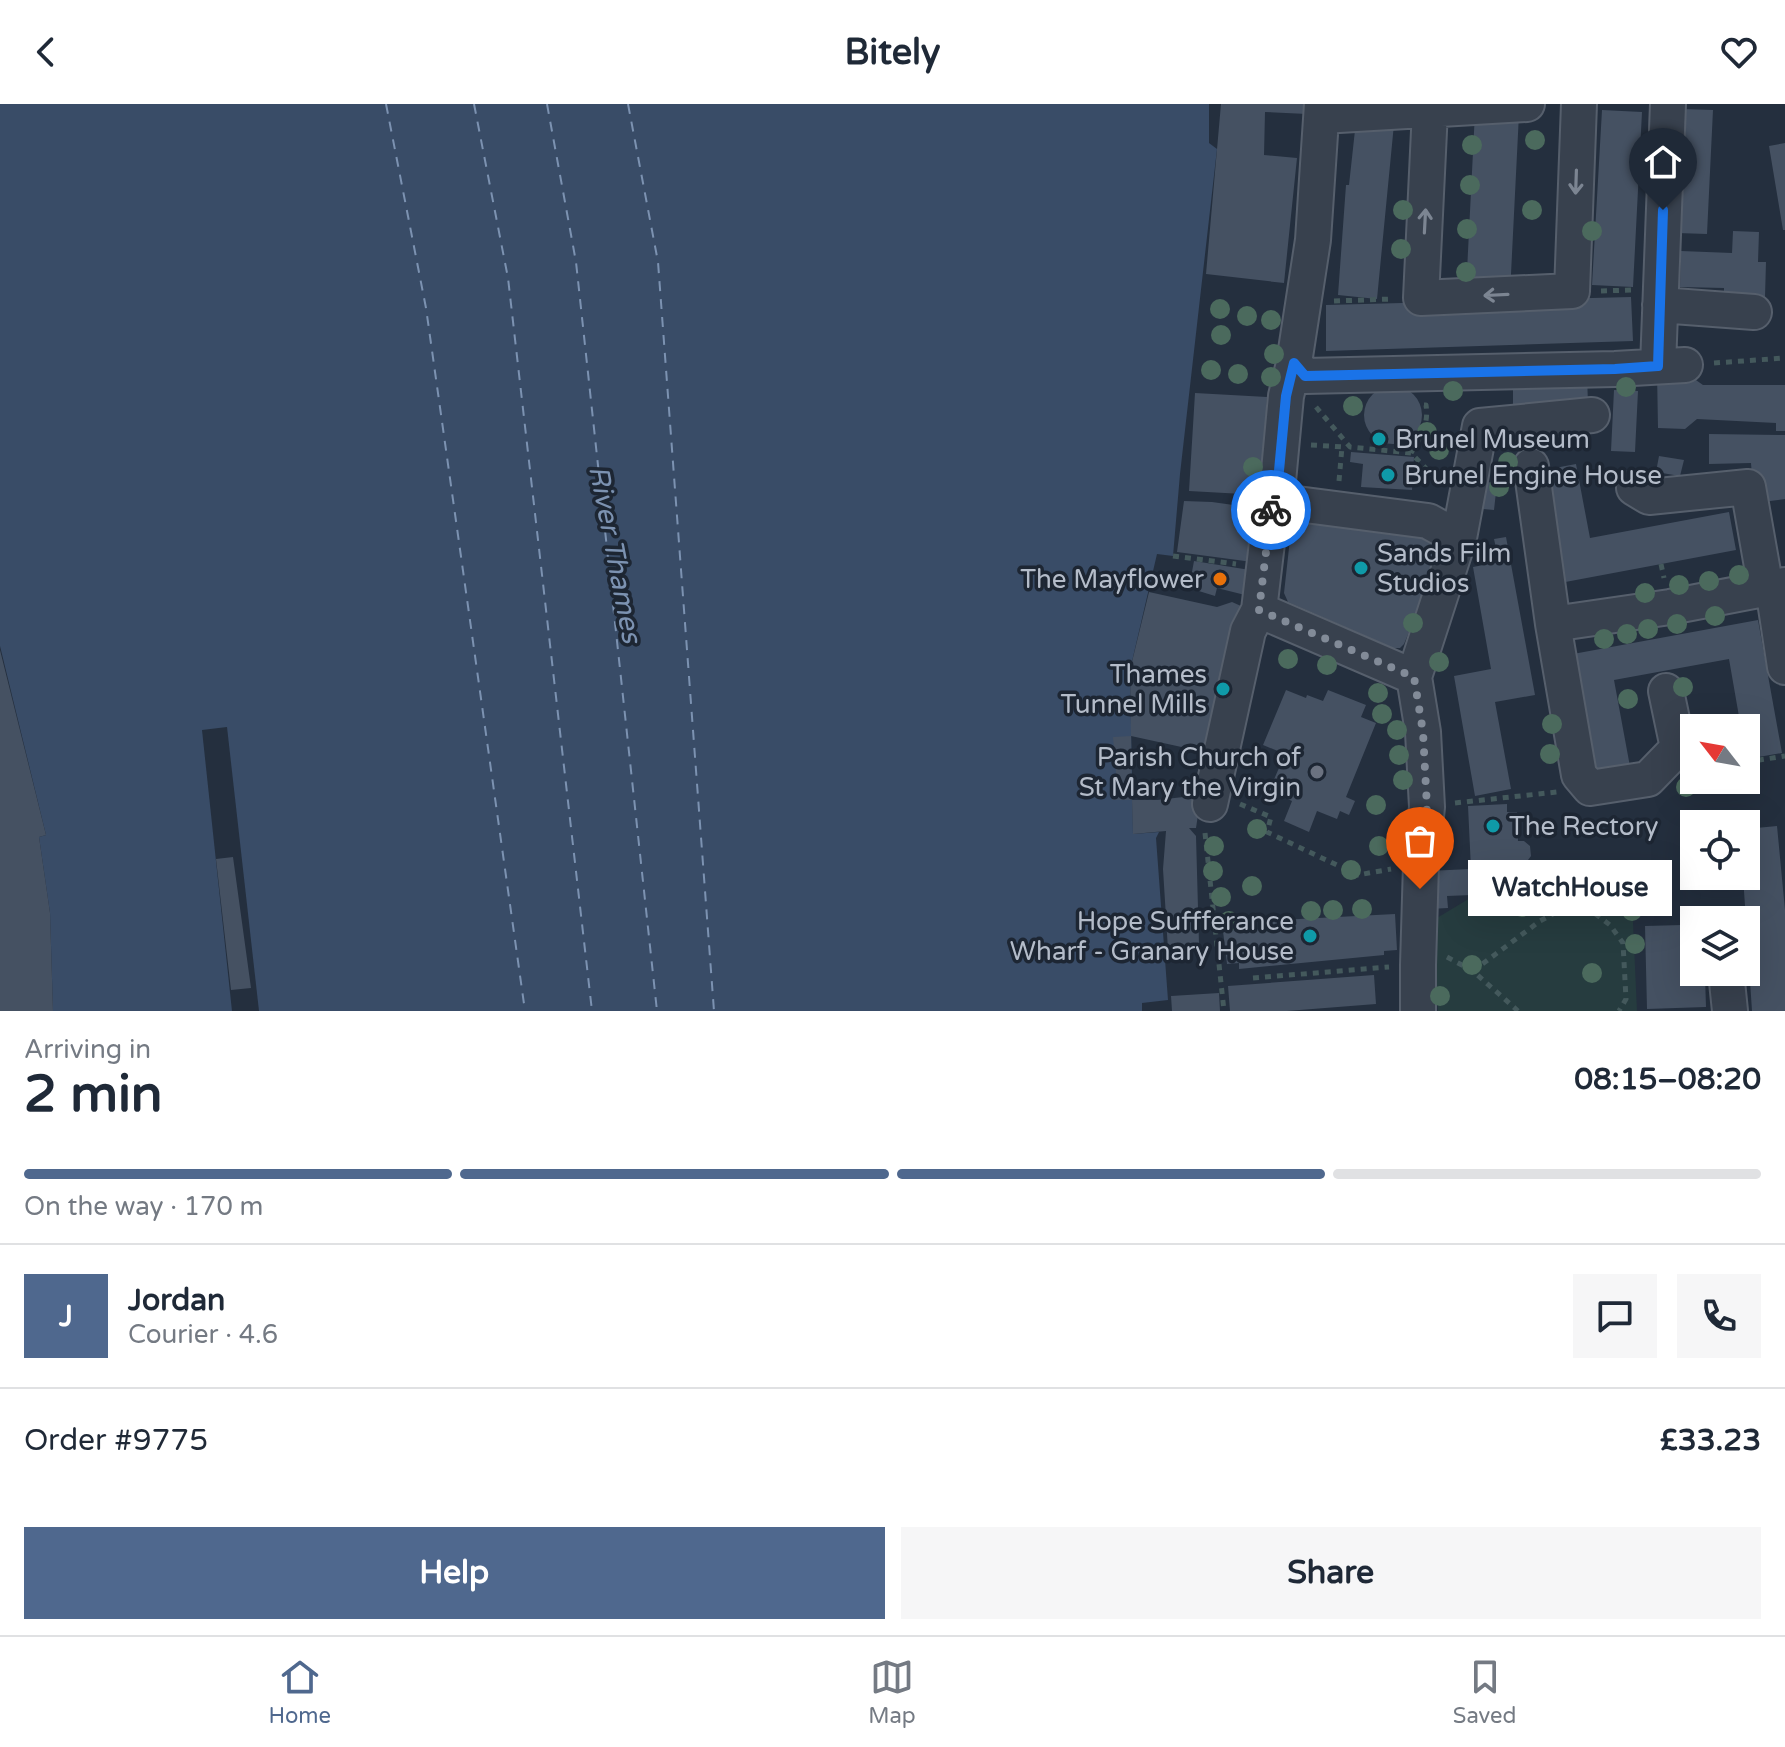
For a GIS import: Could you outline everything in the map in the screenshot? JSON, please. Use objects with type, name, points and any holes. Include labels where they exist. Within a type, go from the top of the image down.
[{"type":"street","points":[[1210,804],[1248,631],[1259,610],[1286,396],[1313,240],[1322,110],[1430,110],[1527,104]]},
{"type":"street","points":[[1430,110],[1421,298],[1572,291],[1579,104]]},
{"type":"street","points":[[1294,363],[1305,376],[1671,365],[1660,305],[1668,104]]},
{"type":"street","points":[[1660,305],[1754,312]]},
{"type":"street","points":[[1418,1011],[1421,864],[1427,807],[1423,732],[1414,677],[1459,538],[1480,426],[1592,415]]},
{"type":"street","points":[[1531,466],[1553,624],[1579,775],[1590,788],[1648,779],[1678,748],[1666,691]]},
{"type":"street","points":[[1634,488],[1649,497],[1748,487],[1775,587],[1785,667]]},
{"type":"street","points":[[1275,495],[1282,502],[1428,521],[1459,538]]},
{"type":"street","points":[[1553,624],[1670,607],[1775,587]]},
{"type":"street","points":[[1259,610],[1414,677]]},
{"type":"street","points":[[1727,986],[1730,1011]]},
{"type":"path","points":[[1612,290],[1623,290]]},
{"type":"path","points":[[1324,301],[1421,298]]},
{"type":"path","points":[[1671,365],[1785,358]]},
{"type":"path","points":[[1312,401],[1350,447]]},
{"type":"path","points":[[1411,453],[1426,426],[1426,405],[1422,406]]},
{"type":"path","points":[[1300,444],[1411,453],[1444,487]]},
{"type":"path","points":[[1338,489],[1342,447]]},
{"type":"path","points":[[1173,556],[1244,565]]},
{"type":"path","points":[[1760,760],[1785,756]]},
{"type":"path","points":[[1427,807],[1590,788]]},
{"type":"path","points":[[1224,1011],[1205,832],[1205,817],[1210,804],[1228,799],[1271,817],[1267,832],[1358,875],[1421,864]]},
{"type":"path","points":[[1473,971],[1540,921],[1566,907],[1589,909],[1610,925],[1623,943],[1626,999],[1619,1011]]},
{"type":"path","points":[[1253,978],[1418,953],[1473,971],[1518,1011]]},
{"type":"green space","points":[[1631,878],[1637,1011],[1438,1011],[1432,921],[1490,886]]},
{"type":"water","name":"River Thames","points":[[0,104],[1209,104],[1209,143],[1217,149],[1173,556],[1157,554],[1130,670],[1133,834],[1159,832],[1156,838],[1168,1000],[1142,1003],[1142,1011],[53,1011],[50,913],[39,837],[46,835],[0,646]]},
{"type":"pier","points":[[227,727],[259,1011],[232,1011],[202,730]]},
{"type":"building","points":[[1221,104],[1306,104],[1307,114],[1265,112],[1264,155],[1297,158],[1284,283],[1206,274]]},
{"type":"building","points":[[1682,109],[1713,110],[1707,234],[1677,233]]},
{"type":"building","points":[[1602,110],[1642,112],[1633,287],[1592,285]]},
{"type":"building","points":[[1475,112],[1519,114],[1510,294],[1466,291]]},
{"type":"building","points":[[1356,121],[1394,124],[1377,299],[1338,295],[1346,185],[1349,185]]},
{"type":"building","points":[[1785,143],[1785,230],[1783,230],[1769,146]]},
{"type":"building","points":[[1733,231],[1759,232],[1758,262],[1766,262],[1765,297],[1724,295],[1724,288],[1680,287],[1681,251],[1732,253]]},
{"type":"building","points":[[1631,297],[1633,341],[1326,351],[1326,305]]},
{"type":"building","points":[[1683,371],[1703,385],[1785,385],[1785,431],[1776,431],[1776,423],[1697,419],[1685,429],[1658,428],[1657,372]]},
{"type":"building","points":[[1587,375],[1588,404],[1513,405],[1513,377]]},
{"type":"building","points":[[1393,386],[1414,394],[1422,415],[1414,436],[1393,444],[1372,436],[1364,415],[1372,394]]},
{"type":"building","points":[[1614,390],[1638,391],[1635,452],[1611,451]]},
{"type":"building","points":[[1195,393],[1267,397],[1261,495],[1189,491]]},
{"type":"building","points":[[1709,434],[1785,435],[1785,499],[1754,503],[1751,463],[1709,464]]},
{"type":"building","name":"Brunel Engine House","points":[[1351,452],[1414,457],[1412,490],[1361,487],[1363,464],[1350,462]]},
{"type":"building","points":[[1659,456],[1684,460],[1680,476],[1656,472]]},
{"type":"building","points":[[1576,464],[1590,538],[1729,512],[1736,550],[1560,583],[1539,471]]},
{"type":"building","points":[[1486,482],[1497,483],[1494,510],[1483,509]]},
{"type":"building","name":"Sands Film Studios","points":[[1184,501],[1262,509],[1259,523],[1291,525],[1292,515],[1378,525],[1446,543],[1404,644],[1393,648],[1288,602],[1284,593],[1291,530],[1259,528],[1251,560],[1177,552]]},
{"type":"building","points":[[1506,537],[1535,695],[1495,702],[1511,789],[1475,796],[1454,676],[1491,669],[1473,567],[1499,562],[1494,539]]},
{"type":"building","name":"The Mayflower","points":[[1194,561],[1250,570],[1245,595],[1217,588],[1215,596],[1189,588]]},
{"type":"building","points":[[1149,592],[1217,607],[1232,602],[1241,606],[1209,753],[1131,736],[1130,670]]},
{"type":"building","points":[[1758,620],[1782,753],[1760,757],[1760,714],[1739,714],[1729,659],[1614,680],[1631,772],[1595,778],[1573,654]]},
{"type":"building","points":[[0,650],[46,835],[39,837],[50,913],[53,1011],[0,1011]]},
{"type":"building","name":"Parish Church of St Mary the Virgin","points":[[1286,690],[1323,701],[1328,690],[1366,705],[1361,717],[1376,723],[1346,797],[1355,801],[1349,815],[1340,811],[1337,819],[1317,811],[1309,832],[1284,821],[1292,801],[1269,791],[1285,754],[1263,745]]},
{"type":"building","points":[[1131,736],[1132,800],[1112,800],[1112,786],[1117,785],[1113,737]]},
{"type":"building","points":[[1201,795],[1196,828],[1189,828],[1196,836],[1199,944],[1168,950],[1163,869],[1166,831],[1133,834],[1132,800]]},
{"type":"building","name":"The Rectory","points":[[1507,804],[1507,812],[1517,812],[1518,841],[1530,846],[1531,856],[1525,864],[1471,869],[1468,806]]},
{"type":"building","points":[[1777,826],[1785,910],[1785,1011],[1752,1011],[1750,986],[1760,986],[1760,906],[1745,906],[1744,890],[1760,890],[1760,828]]},
{"type":"building","points":[[233,857],[251,988],[231,990],[216,859]]},
{"type":"building","points":[[1471,869],[1472,895],[1447,896],[1448,908],[1429,909],[1427,871]]},
{"type":"building","name":"Hope Suffferance Wharf - Granary House","points":[[1395,914],[1397,950],[1384,951],[1384,955],[1239,969],[1239,963],[1227,964],[1222,923]]},
{"type":"building","points":[[1680,925],[1680,986],[1705,986],[1706,1007],[1647,1009],[1645,926]]},
{"type":"building","points":[[1374,975],[1376,1004],[1287,1011],[1230,1011],[1228,986]]},
{"type":"building","points":[[1219,993],[1220,1011],[1172,1011],[1171,996]]},
{"type":"ferry route","points":[[386,104],[426,308],[525,1011]]},
{"type":"ferry route","points":[[474,104],[508,278],[592,1011]]},
{"type":"ferry route","points":[[547,104],[576,262],[657,1011]]},
{"type":"ferry route","points":[[628,104],[658,262],[714,1011]]},
{"type":"way so far","points":[[1271,510],[1259,610],[1414,677],[1423,732],[1427,807],[1420,889]]},
{"type":"place","name":"Brunel Museum","points":[[1379,439]]},
{"type":"place","name":"Brunel Engine House","points":[[1388,475]]},
{"type":"place","name":"Sands Film Studios","points":[[1361,568]]},
{"type":"place","name":"The Mayflower","points":[[1220,579]]},
{"type":"place","name":"Thames Tunnel Mills","points":[[1223,689]]},
{"type":"place","name":"Parish Church of St Mary the Virgin","points":[[1317,772]]},
{"type":"place","name":"The Rectory","points":[[1493,826]]},
{"type":"place","name":"WatchHouse","points":[[1420,889]]},
{"type":"place","name":"Hope Suffferance Wharf - Granary House","points":[[1310,936]]},
{"type":"route","points":[[1271,510],[1277,492],[1286,396],[1294,363],[1305,376],[1658,366],[1663,210]]}]
